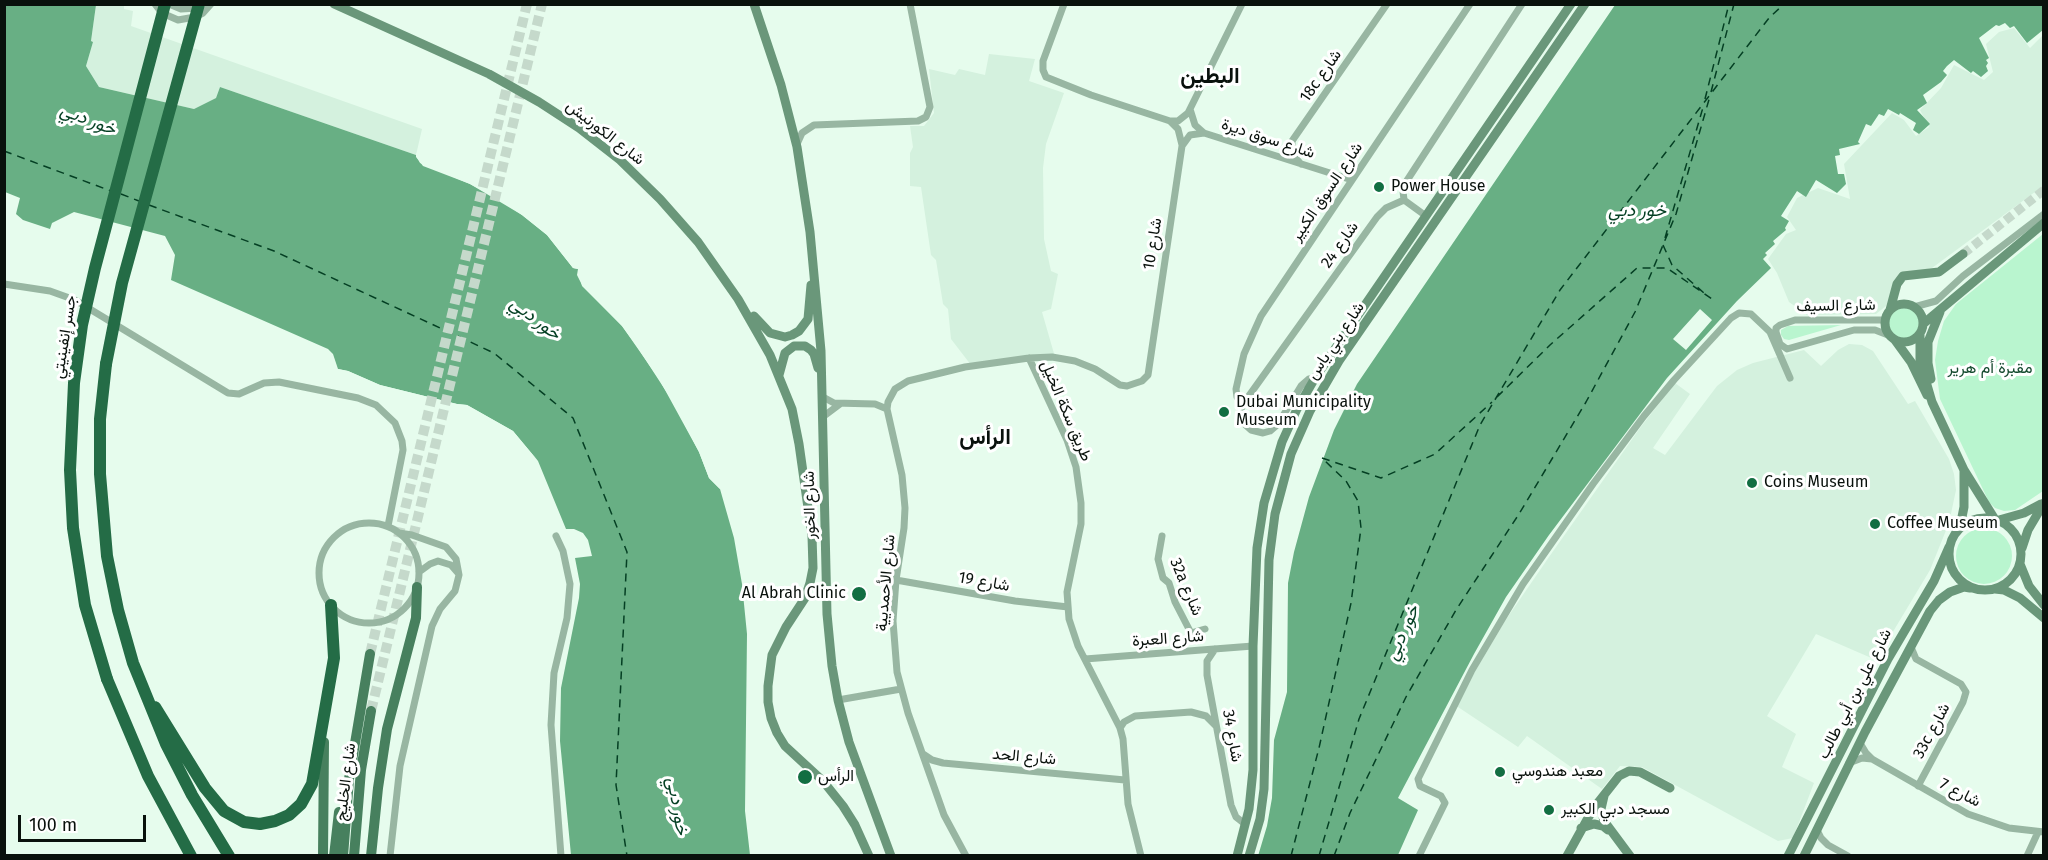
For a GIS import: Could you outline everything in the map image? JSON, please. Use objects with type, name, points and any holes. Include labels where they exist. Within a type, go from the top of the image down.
[{"type":"highway","name":"جسر إنفينيتي","points":[[167,4],[92,278],[82,325],[73,402],[70,470],[76,554],[92,630],[108,679],[148,776],[191,855]]},
{"type":"highway","points":[[199,4],[122,283],[110,336],[102,391],[100,474],[104,529],[118,610],[134,663],[178,770],[229,855]]},
{"type":"highway","points":[[143,689],[218,806],[237,819],[252,823],[267,823],[282,819],[306,798],[312,784],[334,651],[331,605]]},
{"type":"main road","name":"شارع الكورنيش","points":[[334,4],[489,74],[523,92],[579,128],[620,160],[660,199],[698,242],[738,298],[780,375]]},
{"type":"main road","points":[[747,4],[759,19]]},
{"type":"main road","name":"شارع الخور","points":[[754,4],[781,85],[797,147],[807,212],[823,392],[827,614],[831,666],[856,763],[891,855]]},
{"type":"main road","name":"شارع بني ياس","points":[[1237,855],[1245,824],[1253,770],[1253,646],[1257,548],[1264,503],[1274,465],[1297,409],[1315,378],[1571,4]]},
{"type":"main road","name":"شارع بني ياس","points":[[1249,855],[1260,819],[1264,789],[1268,574],[1275,514],[1291,454],[1306,419],[1339,361],[1585,4]]},
{"type":"main road","points":[[1923,324],[2043,223]]},
{"type":"main road","name":"شارع السيف","points":[[1890,310],[1897,284],[1903,276],[1939,272],[1964,254]]},
{"type":"main road","points":[[738,298],[770,333],[785,337],[799,332],[807,319],[813,264]]},
{"type":"main road","name":"شارع السيف","points":[[1896,290],[1902,300],[1912,306]]},
{"type":"main road","points":[[1932,402],[1928,342],[1945,304]]},
{"type":"main road","points":[[1932,402],[1922,388],[1911,362],[1892,338],[1885,320],[1890,310],[1897,305],[1912,306],[1921,315],[1923,324],[1920,334],[1920,361],[1932,402],[1964,470],[1996,519],[2008,525],[2015,533],[2020,543],[2021,559],[2029,586],[2043,605]]},
{"type":"main road","points":[[1892,338],[1908,342],[1920,334]]},
{"type":"main road","points":[[823,392],[814,354],[805,346],[794,346],[785,353],[780,375],[796,426],[813,553],[810,584],[805,598],[786,627],[772,655],[768,702],[777,733],[785,746],[830,789],[855,825],[869,855]]},
{"type":"main road","points":[[1297,409],[1296,423],[1300,424],[1306,419]]},
{"type":"main road","points":[[1274,465],[1277,462],[1282,466],[1273,501],[1275,514]]},
{"type":"main road","points":[[1960,527],[1964,507],[1964,470]]},
{"type":"main road","points":[[1970,588],[1955,575],[1950,566],[1949,547],[1953,535],[1960,527],[1979,518],[1996,519],[2024,513],[2043,503]]},
{"type":"main road","points":[[1804,855],[1849,763],[1930,611],[1939,600],[1958,589],[1970,588],[1986,591],[2011,580],[2021,559],[2028,530],[2043,503]]},
{"type":"main road","name":"شارع علي بن أبي طالب","points":[[1788,855],[1884,666],[1934,581],[1949,547]]},
{"type":"main road","points":[[371,855],[387,729],[416,618],[417,587]]},
{"type":"main road","points":[[1995,589],[2004,590],[2020,598],[2043,618]]},
{"type":"main road","name":"شارع الخليج","points":[[334,855],[339,811],[370,654]]},
{"type":"main road","name":"شارع الخليج","points":[[354,855],[361,770],[371,711]]},
{"type":"main road","points":[[323,715],[323,855]]},
{"type":"main road","name":"شارع الخليج","points":[[343,855],[353,747]]},
{"type":"main road","points":[[1567,855],[1605,791],[1619,776],[1633,771],[1643,773],[1670,788]]},
{"type":"main road","points":[[1605,791],[1602,815],[1610,832]]},
{"type":"main road","points":[[1581,828],[1589,824],[1599,824],[1610,832],[1630,855]]},
{"type":"street","points":[[155,4],[162,13],[178,20],[203,13],[209,4]]},
{"type":"street","points":[[167,4],[190,10],[209,4]]},
{"type":"street","points":[[797,147],[802,133],[814,125],[918,121],[926,117],[930,107],[910,4]]},
{"type":"street","points":[[1064,4],[1044,58],[1043,70],[1046,77],[1170,121],[1178,129],[1182,146]]},
{"type":"street","points":[[1170,121],[1182,119],[1190,109],[1242,4]]},
{"type":"street","name":"18c شارع","points":[[1301,164],[1292,154],[1292,141],[1387,4]]},
{"type":"street","name":"شارع السوق الكبير","points":[[1246,400],[1237,397],[1236,389],[1251,335],[1272,299],[1470,4]]},
{"type":"street","points":[[1426,216],[1404,201],[1403,191],[1406,182],[1522,4]]},
{"type":"street","name":"شارع سوق ديرة","points":[[1190,109],[1195,125],[1204,133],[1352,180]]},
{"type":"street","points":[[1182,146],[1190,135],[1204,133]]},
{"type":"street","name":"شارع 10","points":[[1029,358],[1052,357],[1075,361],[1095,369],[1120,385],[1135,384],[1148,375],[1182,146]]},
{"type":"street","name":"شارع 24","points":[[1246,400],[1377,217],[1386,208],[1404,201]]},
{"type":"street","points":[[1912,306],[1936,301],[1963,276],[2043,214]]},
{"type":"street","points":[[4,284],[50,291],[75,300],[228,393],[239,394],[264,383],[279,382],[358,398],[376,405],[395,423],[403,450],[387,526]]},
{"type":"street","points":[[1419,855],[1445,802],[1441,796],[1420,786],[1418,779],[1472,670],[1496,626],[1529,576],[1644,416],[1674,380],[1738,313],[1752,314],[1770,332],[1790,378]]},
{"type":"street","name":"شارع السيف","points":[[1885,320],[1795,320],[1780,325],[1776,328],[1776,332],[1780,344],[1787,349],[1854,330],[1875,330],[1892,338]]},
{"type":"street","points":[[875,404],[908,381],[978,364],[1029,358]]},
{"type":"street","name":"طريق سكة الخيل","points":[[1029,358],[1072,452],[1080,485],[1081,524],[1069,576],[1068,608],[1073,633],[1120,728],[1129,815],[1141,855]]},
{"type":"street","points":[[1246,400],[1240,412],[1243,425],[1251,430],[1266,433],[1278,424],[1301,386],[1309,379],[1315,378]]},
{"type":"street","points":[[823,392],[830,401],[840,404],[875,404],[887,409],[891,395]]},
{"type":"street","points":[[824,416],[840,404]]},
{"type":"street","name":"شارع الأحمديية","points":[[887,409],[902,475],[905,508],[893,621],[895,655],[901,689],[944,815],[966,855]]},
{"type":"street","points":[[390,855],[400,766],[432,626],[440,609],[455,591],[459,575],[456,560],[446,548],[435,542],[399,533],[387,526],[373,523],[355,525],[342,531],[331,541],[321,561],[320,576],[323,591],[331,605],[343,615],[357,621],[379,621],[400,612],[410,601],[417,587],[419,572],[414,550],[399,533]]},
{"type":"street","points":[[556,536],[563,551],[570,584],[567,618],[554,673],[551,726],[561,855]]},
{"type":"street","name":"32a شارع","points":[[1162,536],[1158,560],[1175,602],[1191,633],[1205,629]]},
{"type":"street","points":[[419,572],[430,564],[442,562],[451,565],[459,575]]},
{"type":"street","name":"شارع 19","points":[[896,580],[1068,608]]},
{"type":"street","name":"33c شارع","points":[[1911,645],[1912,655],[1916,659],[1961,684],[1966,692],[1963,702],[1918,786]]},
{"type":"street","name":"شارع العبرة","points":[[1085,659],[1253,646]]},
{"type":"street","name":"شارع 34","points":[[1215,649],[1207,661],[1206,668],[1233,811],[1245,824]]},
{"type":"street","points":[[838,700],[901,689]]},
{"type":"street","points":[[1120,728],[1135,716],[1191,712],[1206,716],[1217,727]]},
{"type":"street","name":"شارع 7","points":[[1860,743],[1872,759],[1955,808],[1982,820],[2009,828],[2041,832]]},
{"type":"street","name":"شارع الحد","points":[[923,754],[943,763],[1125,780]]},
{"type":"street","points":[[1849,763],[1862,758],[1872,759]]},
{"type":"street","points":[[1817,830],[1828,845],[1848,855]]},
{"type":"street","points":[[2027,855],[2041,832]]},
{"type":"shaded area","points":[[96,5],[124,5],[124,9],[133,11],[131,26],[422,129],[416,155],[220,87],[216,98],[194,109],[99,87],[86,66],[93,42],[91,41]]},
{"type":"shaded area","points":[[2014,28],[2030,48],[2043,35],[2043,186],[1932,268],[1899,275],[1886,306],[1876,314],[1807,315],[1789,302],[1777,273],[1768,259],[1786,234],[1796,230],[1787,217],[1797,198],[1818,188],[1850,199],[1844,164],[1892,113],[1904,120],[1916,136],[1929,127],[1920,110],[1941,88],[1954,65],[1984,80],[1993,72],[1986,44],[1999,32]]},
{"type":"shaded area","points":[[989,54],[1035,59],[1029,81],[1064,93],[1046,144],[1043,168],[1044,239],[1051,271],[1058,274],[1051,309],[1042,312],[1055,357],[971,365],[951,339],[948,309],[943,304],[936,260],[931,255],[921,187],[910,186],[910,153],[913,147],[910,126],[924,126],[934,113],[929,69],[955,75],[959,69],[985,75]]},
{"type":"shaded area","points":[[1849,344],[1862,345],[1873,351],[1908,404],[1915,401],[1949,459],[1956,490],[1949,523],[1930,570],[1876,660],[1816,634],[1767,716],[1796,734],[1782,767],[1814,783],[1793,838],[1778,841],[1642,767],[1620,766],[1602,789],[1527,736],[1518,747],[1455,705],[1505,621],[1640,428],[1675,383],[1690,394],[1653,448],[1665,455],[1717,386],[1737,370],[1753,363],[1804,350],[1821,366],[1838,350]]},
{"type":"green space","name":"مقبرة أم هرير","points":[[2043,234],[2043,491],[2015,510],[2004,511],[1995,508],[1989,502],[1940,399],[1935,360],[1944,321],[1956,304]]},
{"type":"green space","points":[[1903,307],[1915,311],[1919,323],[1915,335],[1903,339],[1891,335],[1887,323],[1891,311]]},
{"type":"green space","points":[[1841,325],[1789,340],[1784,339],[1781,335],[1781,330],[1788,326]]},
{"type":"green space","points":[[1984,528],[1995,530],[2004,536],[2010,545],[2012,556],[2010,567],[2004,576],[1995,582],[1984,584],[1973,582],[1964,576],[1958,567],[1956,556],[1958,545],[1964,536],[1973,530]]},
{"type":"water","name":"خور دبي","points":[[5,5],[96,5],[91,41],[93,42],[86,66],[99,87],[194,109],[216,98],[220,87],[416,155],[420,163],[470,184],[522,215],[547,235],[573,268],[578,269],[582,286],[622,326],[659,379],[699,452],[709,478],[720,489],[734,538],[747,634],[745,811],[750,855],[571,855],[560,741],[561,688],[579,598],[580,584],[575,558],[592,556],[588,540],[583,533],[574,529],[566,529],[538,461],[513,431],[467,405],[380,385],[338,369],[333,354],[328,349],[171,280],[175,255],[165,236],[74,212],[52,223],[50,229],[23,220],[16,214],[20,198],[5,192]]},
{"type":"water","name":"خور دبي","points":[[1615,5],[2043,5],[2043,30],[2027,43],[2014,26],[2010,28],[2005,23],[1996,25],[1979,38],[1989,58],[1986,60],[1988,71],[1981,77],[1973,71],[1971,73],[1954,60],[1947,66],[1943,71],[1947,75],[1923,95],[1927,103],[1917,110],[1930,124],[1919,134],[1913,130],[1916,123],[1888,109],[1884,116],[1879,114],[1871,126],[1866,124],[1858,142],[1860,144],[1839,149],[1840,155],[1835,156],[1838,174],[1844,174],[1846,184],[1837,193],[1816,180],[1806,197],[1797,191],[1781,216],[1789,221],[1786,230],[1773,241],[1775,244],[1765,253],[1767,255],[1763,259],[1771,268],[1737,301],[1667,378],[1549,535],[1506,597],[1398,798],[1418,810],[1398,855],[1258,856],[1272,798],[1274,740],[1287,692],[1288,583],[1309,497],[1334,430],[1357,384]]},
{"type":"pier","points":[[416,153],[425,164],[471,181],[524,212],[549,233],[575,265],[580,266],[584,284],[624,323],[676,401],[702,450],[711,477],[719,484],[720,489],[709,478],[699,452],[673,402],[622,326],[582,285],[577,275],[578,269],[573,268],[547,235],[522,215],[470,184],[423,166],[416,157]]},
{"type":"pier","points":[[1700,309],[1712,320],[1686,350],[1673,339]]},
{"type":"pier","points":[[338,369],[380,385],[467,405],[513,431],[538,461],[511,434],[466,408],[379,388],[338,372]]},
{"type":"ferry route","points":[[1705,99],[1729,4]]},
{"type":"ferry route","points":[[1711,92],[1734,4]]},
{"type":"ferry route","points":[[1319,856],[1359,719],[1480,425],[1560,290],[1769,18],[1784,4]]},
{"type":"ferry route","points":[[1334,856],[1350,813],[1406,697],[1456,610],[1519,514],[1586,402],[1635,312],[1676,214],[1710,96]]},
{"type":"ferry route","points":[[1665,238],[1704,104]]},
{"type":"ferry route","points":[[4,151],[111,191]]},
{"type":"ferry route","points":[[121,194],[139,201]]},
{"type":"ferry route","points":[[149,205],[274,251],[494,353],[573,418],[627,552],[616,785],[627,856]]},
{"type":"ferry route","points":[[1663,245],[1672,265],[1704,293]]},
{"type":"ferry route","points":[[1497,397],[1550,345],[1637,268],[1667,268],[1712,299]]},
{"type":"ferry route","points":[[1322,458],[1381,478],[1435,454],[1492,402]]},
{"type":"ferry route","points":[[1291,856],[1319,748],[1351,603],[1361,528],[1358,501],[1346,481],[1324,460]]},
{"type":"tunnel","points":[[370,654],[527,4]]},
{"type":"tunnel","points":[[371,711],[542,4]]},
{"type":"tunnel","points":[[1963,254],[2044,190]]},
{"type":"place","name":"Power House","points":[[1379,187]]},
{"type":"place","name":"Dubai Municipality Museum","points":[[1224,412]]},
{"type":"place","name":"Coins Museum","points":[[1752,483]]},
{"type":"place","name":"Coffee Museum","points":[[1875,524]]},
{"type":"place","name":"Al Abrah Clinic","points":[[859,594]]},
{"type":"place","name":"معبد هندوسي","points":[[1500,772]]},
{"type":"place","name":"الرأس","points":[[805,777]]},
{"type":"place","name":"مسجد دبي الكبير","points":[[1549,810]]},
{"type":"district","name":"البطين","points":[[1210,77]]},
{"type":"district","name":"الرأس","points":[[985,438]]}]
